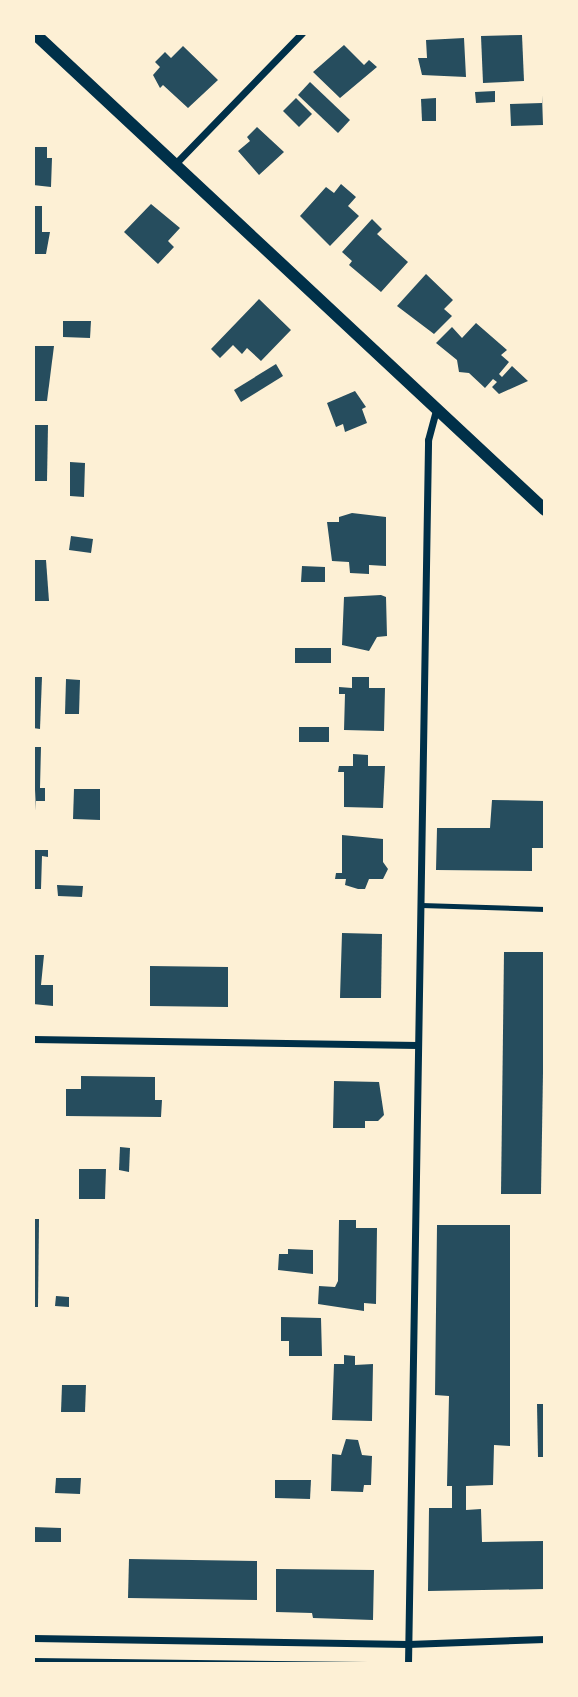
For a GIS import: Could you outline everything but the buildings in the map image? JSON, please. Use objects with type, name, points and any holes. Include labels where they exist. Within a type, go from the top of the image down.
[{"type":"street","points":[[34,33],[177,162],[545,510]]},
{"type":"street","points":[[177,162],[302,33]]},
{"type":"street","points":[[408,1664],[428,440],[438,406]]},
{"type":"street","points":[[33,1039],[418,1045]]},
{"type":"street","points":[[33,1638],[408,1644],[545,1639]]},
{"type":"lane","points":[[421,905],[545,909]]},
{"type":"path","points":[[33,1660],[367,1664]]}]
